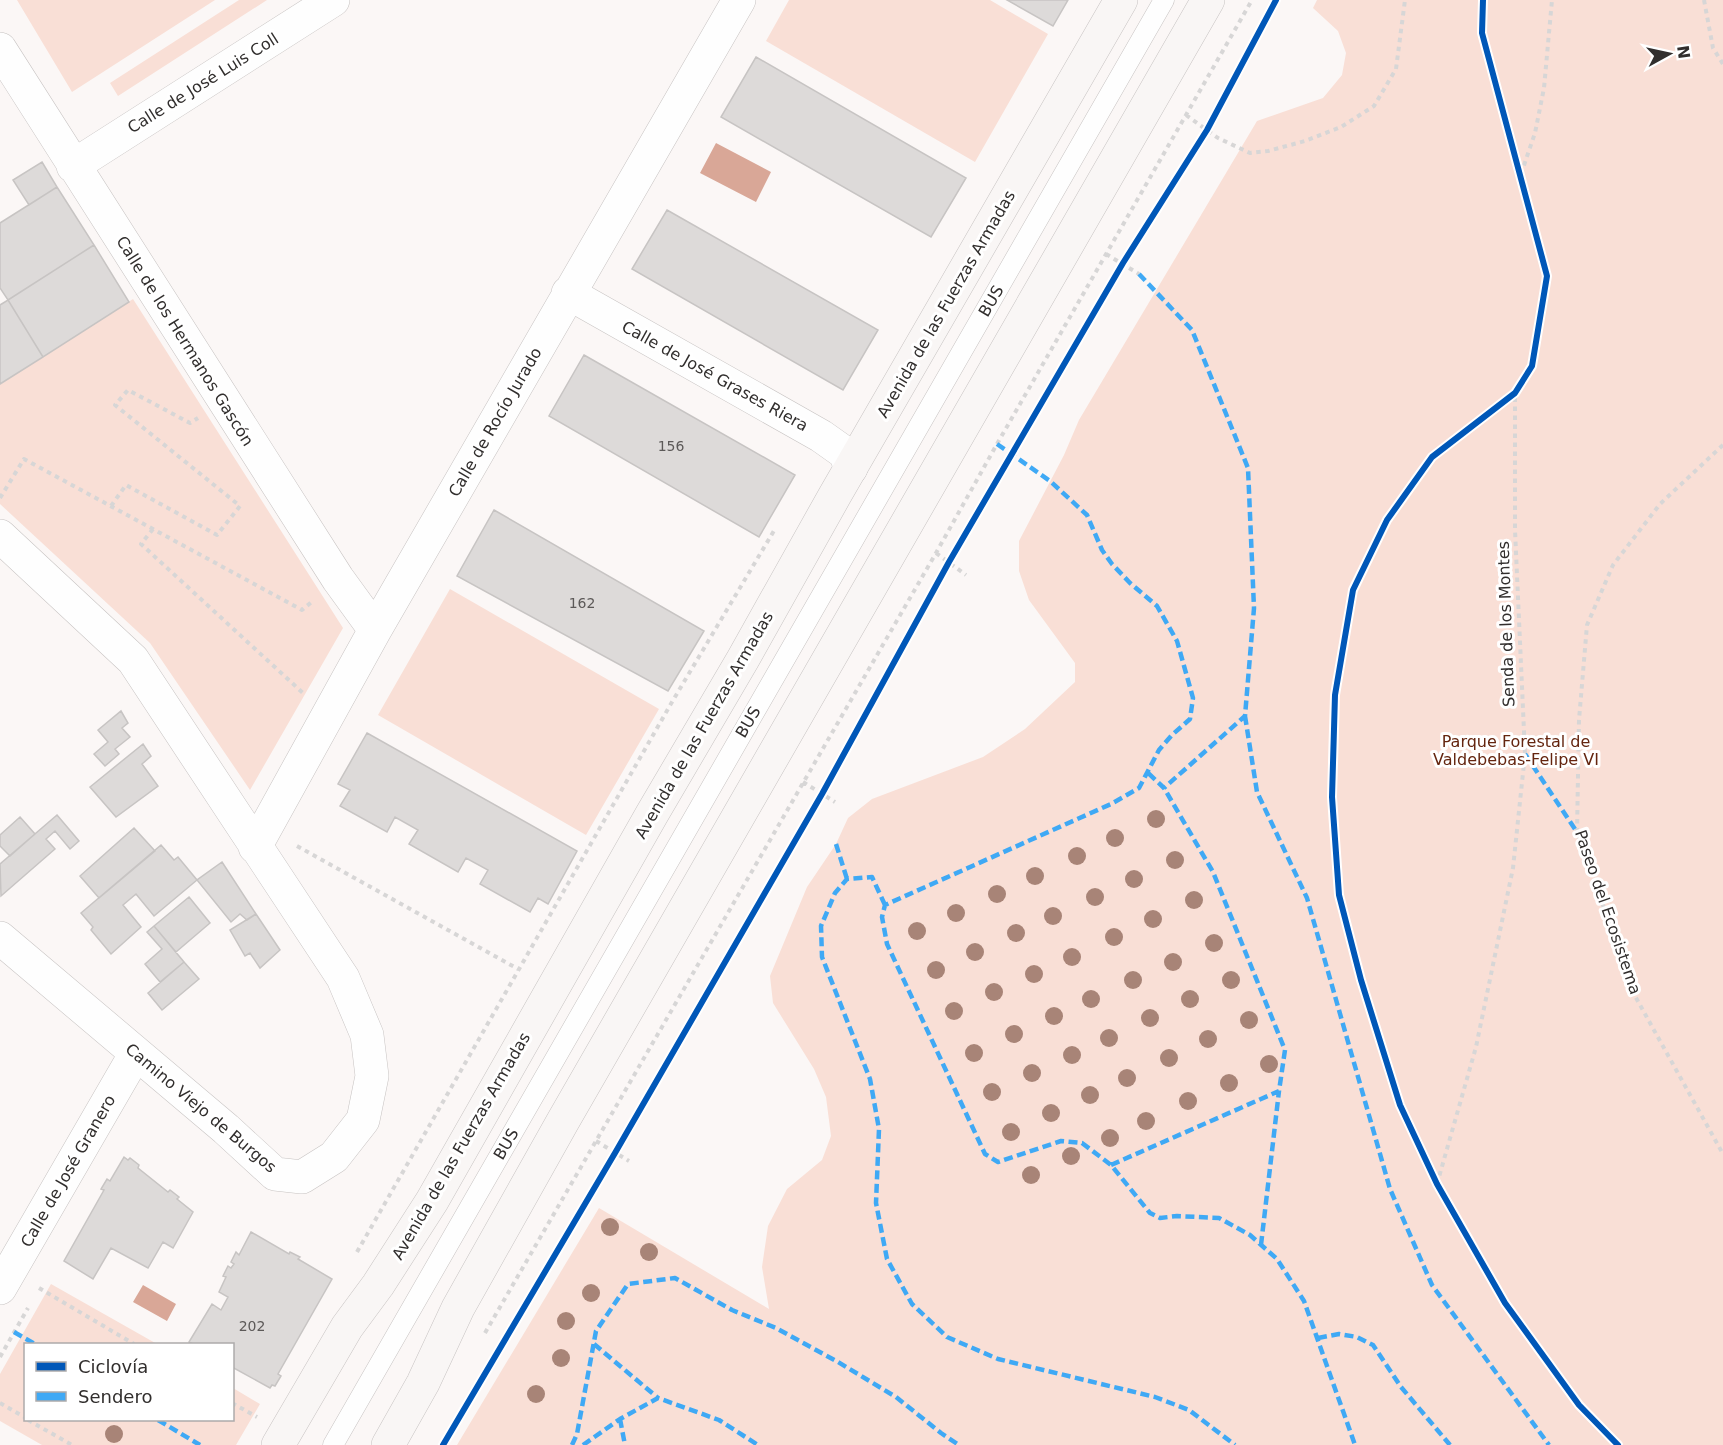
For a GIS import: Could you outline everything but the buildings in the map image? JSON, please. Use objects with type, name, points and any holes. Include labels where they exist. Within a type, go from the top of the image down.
[{"type":"street","name":"Calle de José Luis Coll","points":[[73,166],[333,0]]},
{"type":"street","name":"Calle de Rocío Jurado","points":[[255,846],[375,630],[739,0]]},
{"type":"street","name":"Avenida de las Fuerzas Armadas","points":[[269,1432],[378,1285],[432,1201],[1121,0]]},
{"type":"street","points":[[388,1445],[423,1383],[458,1308],[569,1111],[1208,0]]},
{"type":"street","name":"Calle de los Hermanos Gascón","points":[[0,49],[338,579],[375,630]]},
{"type":"street","name":"Calle de José Grases Riera","points":[[568,293],[821,436],[845,453],[851,468]]},
{"type":"street","name":"Camino Viejo de Burgos","points":[[0,536],[133,660],[343,978],[367,1035],[372,1076],[363,1120],[334,1157],[302,1177],[275,1174],[0,938]]},
{"type":"street","name":"Calle de José Granero","points":[[0,1288],[136,1053]]},
{"type":"lane","name":"BUS","points":[[333,1445],[1164,0]]},
{"type":"path","points":[[485,1334],[1252,0]]},
{"type":"path","points":[[1186,116],[1240,150],[1250,153],[1268,151],[1305,141],[1341,127],[1374,106],[1396,69],[1406,0]]},
{"type":"path","points":[[1521,174],[1534,133],[1544,88],[1552,0]]},
{"type":"path","points":[[1704,0],[1713,48],[1723,64]]},
{"type":"path","points":[[1200,139],[1212,120]]},
{"type":"path","points":[[1518,163],[1524,185]]},
{"type":"path","points":[[1117,273],[1128,253]]},
{"type":"path","points":[[1106,254],[1139,274]]},
{"type":"path","points":[[111,506],[126,486],[217,535],[240,506],[115,405],[128,390],[190,423]]},
{"type":"path","points":[[1505,400],[1515,393]]},
{"type":"path","points":[[0,498],[24,459],[302,610]]},
{"type":"path","points":[[352,1261],[672,702],[775,528]]},
{"type":"path","points":[[153,529],[141,544],[305,694],[330,712]]},
{"type":"path","points":[[944,572],[955,552]]},
{"type":"path","points":[[936,553],[966,575]]},
{"type":"path","points":[[803,782],[836,802]]},
{"type":"path","points":[[817,804],[828,784]]},
{"type":"path","points":[[294,844],[519,969]]},
{"type":"path","points":[[596,1141],[629,1161]]},
{"type":"path","points":[[609,1163],[621,1142]]},
{"type":"path","points":[[1433,1174],[1443,1194]]},
{"type":"path","points":[[39,1288],[132,1343]]},
{"type":"path","points":[[0,1403],[24,1417]]},
{"type":"path","points":[[234,1405],[269,1432]]},
{"type":"path","points":[[30,1421],[72,1445]]},
{"type":"green space","points":[[17,0],[215,0],[72,92]]},
{"type":"green space","points":[[239,0],[267,0],[118,96],[110,83]]},
{"type":"green space","points":[[789,0],[990,0],[1048,34],[975,162],[766,41]]},
{"type":"green space","name":"Parque Forestal de Valdebebas-Felipe VI","points":[[1317,0],[1723,0],[1723,1445],[457,1445],[599,1208],[769,1309],[762,1267],[768,1226],[787,1189],[822,1160],[831,1136],[826,1097],[814,1069],[773,1003],[770,976],[807,887],[836,844],[848,818],[872,799],[983,757],[1025,729],[1075,682],[1075,663],[1029,600],[1019,571],[1019,541],[1064,455],[1079,420],[1257,121],[1323,98],[1342,75],[1346,53],[1338,31],[1313,8]]},
{"type":"green space","points":[[133,299],[343,628],[250,790],[150,643],[0,504],[0,384]]},
{"type":"green space","points":[[450,589],[659,709],[586,835],[378,715]]},
{"type":"green space","points":[[51,1284],[155,1343],[24,1343],[24,1421],[234,1421],[234,1389],[260,1404],[236,1445],[42,1445],[0,1421],[0,1374]]},
{"type":"shaded area","points":[[716,143],[771,172],[756,202],[700,173]]},
{"type":"shaded area","points":[[143,1285],[176,1304],[167,1321],[133,1302]]},
{"type":"marked path","points":[[1139,274],[1192,330],[1248,468],[1254,608],[1245,716],[1164,788]]},
{"type":"marked path","points":[[997,444],[1050,481],[1087,515],[1102,550],[1112,564],[1157,606],[1177,641],[1193,698],[1190,719],[1159,750],[1139,788],[1111,804],[885,905],[882,917],[887,944],[985,1154],[998,1162],[1061,1141],[1082,1143],[1111,1165],[1150,1213],[1160,1218],[1177,1216],[1219,1218],[1250,1235],[1277,1259],[1304,1301],[1355,1445]]},
{"type":"marked path","points":[[1245,716],[1257,792],[1307,898],[1390,1189],[1432,1285],[1549,1445]]},
{"type":"marked path","points":[[1525,754],[1577,832]]},
{"type":"marked path","points":[[1111,1165],[1279,1091],[1285,1050],[1213,872],[1164,788],[1147,772]]},
{"type":"marked path","points":[[836,844],[847,879]]},
{"type":"marked path","points":[[885,905],[872,877],[847,879],[835,893],[821,926],[822,957],[870,1079],[879,1129],[876,1203],[887,1259],[912,1304],[947,1337],[998,1359],[1155,1397],[1189,1410],[1235,1445]]},
{"type":"marked path","points":[[1261,1245],[1279,1091]]},
{"type":"marked path","points":[[572,1445],[577,1434],[596,1331],[628,1284],[675,1278],[732,1310],[776,1328],[838,1362],[896,1397],[959,1445]]},
{"type":"marked path","points":[[14,1332],[33,1343]]},
{"type":"marked path","points":[[1318,1338],[1339,1334],[1357,1337],[1373,1345],[1401,1387],[1450,1445]]},
{"type":"marked path","points":[[594,1344],[658,1398]]},
{"type":"marked path","points":[[583,1445],[620,1419],[658,1398],[719,1420],[758,1445]]},
{"type":"marked path","points":[[620,1419],[625,1445]]},
{"type":"marked path","points":[[160,1421],[200,1445]]},
{"type":"cycle path","points":[[443,1445],[822,794],[949,562],[1123,263],[1207,130],[1276,0]]},
{"type":"cycle path","points":[[1483,0],[1482,33],[1547,276],[1532,366],[1515,393],[1432,457],[1387,520],[1353,590],[1335,695],[1332,797],[1339,895],[1361,980],[1400,1105],[1437,1184],[1505,1303],[1579,1405],[1618,1445]]}]
